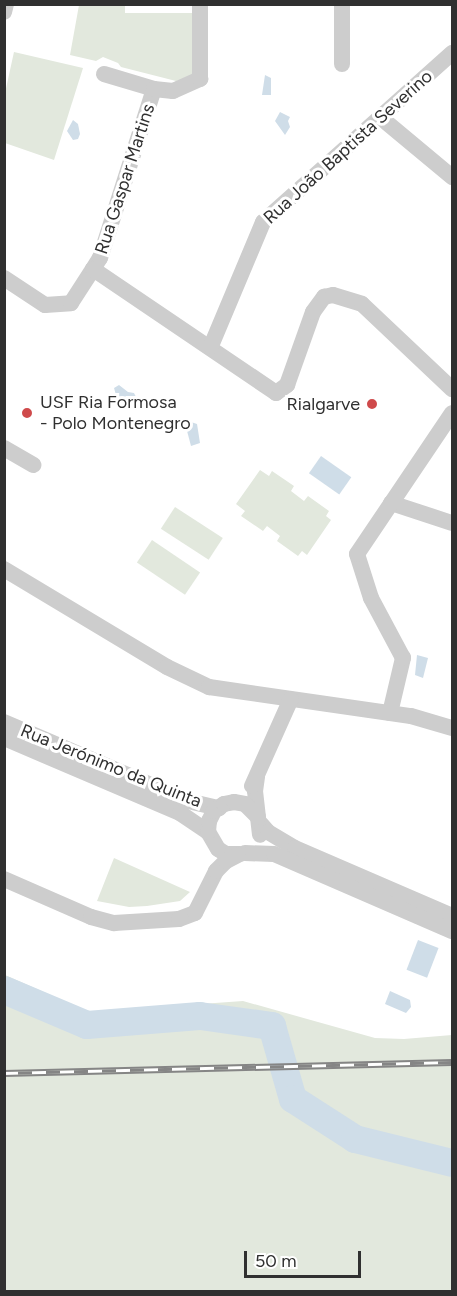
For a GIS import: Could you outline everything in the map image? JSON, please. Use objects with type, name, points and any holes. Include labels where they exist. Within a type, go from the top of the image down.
[{"type":"street","points":[[4,12],[6,4]]},
{"type":"street","name":"Rua Gaspar Martins","points":[[104,74],[154,89],[173,91],[200,79],[200,4]]},
{"type":"street","points":[[342,4],[342,64]]},
{"type":"street","name":"Rua João Baptista Severino","points":[[211,346],[263,222],[453,53]]},
{"type":"street","name":"Rua Gaspar Martins","points":[[4,278],[45,305],[71,303],[100,258],[154,89]]},
{"type":"street","points":[[380,117],[453,177]]},
{"type":"street","points":[[93,269],[211,346],[276,393],[286,385],[314,312],[324,297],[333,295],[362,304],[453,389]]},
{"type":"street","points":[[390,713],[403,658],[371,598],[357,554],[453,413]]},
{"type":"street","points":[[4,448],[33,465]]},
{"type":"street","points":[[391,503],[453,524]]},
{"type":"street","points":[[4,569],[191,680],[209,687],[411,716],[453,728]]},
{"type":"street","points":[[226,805],[251,788],[291,699]]},
{"type":"street","name":"Rua Jerónimo da Quinta","points":[[4,722],[188,801],[226,805],[245,804],[268,832],[295,848],[453,916]]},
{"type":"street","name":"Rua Jerónimo da Quinta","points":[[4,738],[180,813],[210,836],[218,849],[226,854],[274,854],[453,932]]},
{"type":"street","points":[[4,879],[94,918],[114,923],[179,919],[195,913],[221,866],[257,843],[260,820],[255,791],[257,777]]},
{"type":"street","name":"Rua Jerónimo da Quinta","points":[[210,836],[209,821],[226,805]]},
{"type":"street","points":[[209,884],[213,857],[210,836]]},
{"type":"shaded area","points":[[79,5],[125,5],[125,13],[193,13],[195,65],[191,78],[176,81],[121,67],[118,63],[103,57],[96,61],[70,55]]},
{"type":"shaded area","points":[[14,52],[83,68],[54,160],[5,143],[5,93]]},
{"type":"shaded area","points":[[265,75],[271,78],[271,95],[262,95]]},
{"type":"shaded area","points":[[280,112],[290,117],[288,121],[290,127],[285,135],[275,121]]},
{"type":"shaded area","points":[[73,120],[78,124],[80,134],[78,139],[73,140],[67,131]]},
{"type":"shaded area","points":[[119,385],[128,392],[134,393],[136,397],[131,402],[116,395],[114,388]]},
{"type":"shaded area","points":[[191,422],[197,424],[200,443],[191,446],[186,427]]},
{"type":"shaded area","points":[[321,456],[351,477],[339,494],[309,473]]},
{"type":"shaded area","points":[[260,470],[269,476],[272,471],[294,486],[291,491],[304,501],[308,496],[329,511],[326,516],[331,520],[307,555],[302,551],[298,556],[277,541],[280,536],[267,526],[263,531],[241,516],[245,511],[236,504]]},
{"type":"shaded area","points":[[175,507],[223,538],[209,560],[161,529]]},
{"type":"shaded area","points":[[152,540],[200,572],[185,595],[137,562]]},
{"type":"shaded area","points":[[417,655],[428,658],[423,678],[415,675]]},
{"type":"shaded area","points":[[114,858],[190,892],[180,901],[147,906],[129,907],[97,901]]},
{"type":"shaded area","points":[[418,940],[439,948],[427,978],[407,970]]},
{"type":"shaded area","points":[[5,975],[89,1012],[243,1001],[375,1038],[404,1039],[452,1035],[452,1291],[5,1291]]},
{"type":"shaded area","points":[[390,991],[410,1000],[411,1007],[406,1013],[385,1004]]},
{"type":"waterway","points":[[4,990],[87,1025],[200,1016],[272,1026],[293,1099],[355,1139],[452,1163]]},
{"type":"railway","points":[[4,1073],[452,1062]]},
{"type":"place","name":"Rialgarve","points":[[372,404]]},
{"type":"place","name":"USF Ria Formosa - Polo Montenegro","points":[[27,413]]}]
